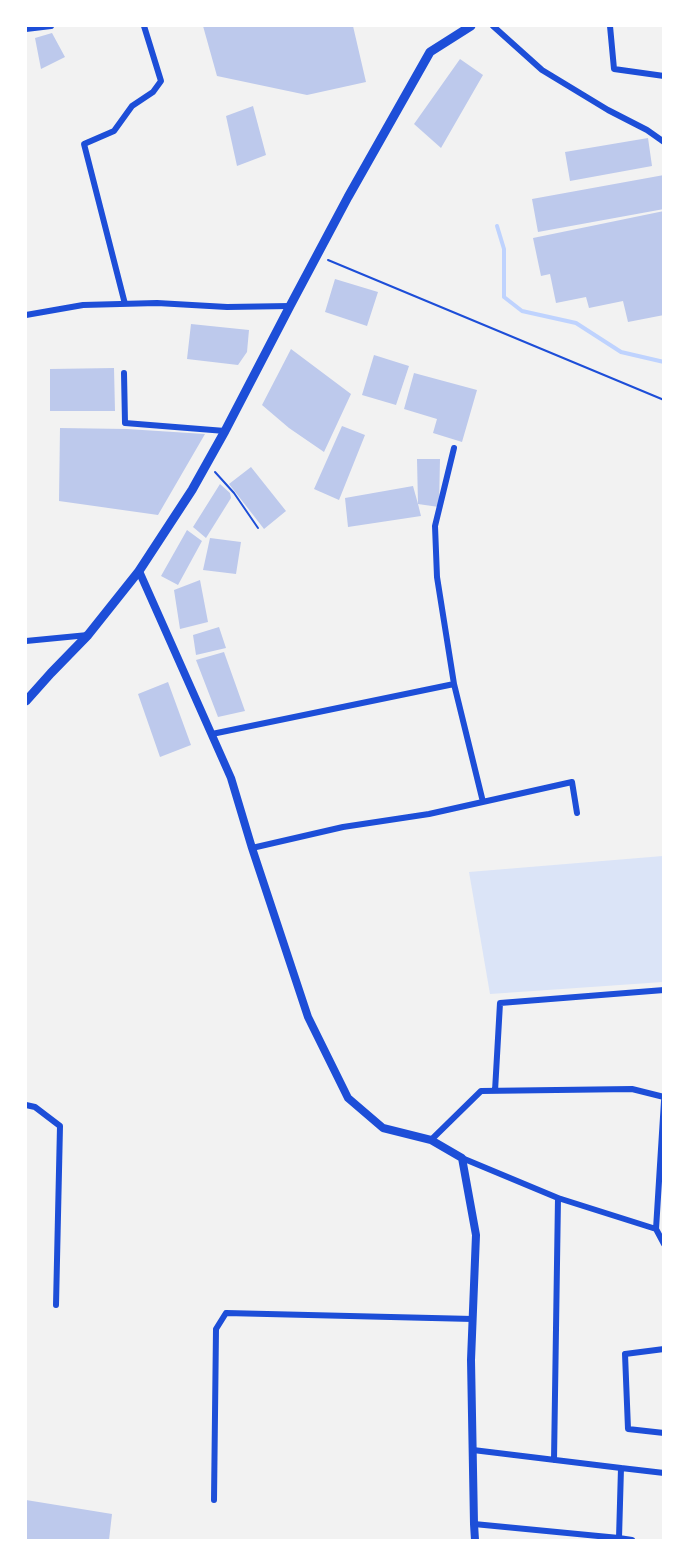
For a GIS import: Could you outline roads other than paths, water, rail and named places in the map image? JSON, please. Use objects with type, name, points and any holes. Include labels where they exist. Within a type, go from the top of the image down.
[{"type":"main road","points":[[26,701],[88,635],[139,571],[192,490],[317,255],[430,52],[471,26]]},
{"type":"main road","points":[[139,571],[231,778],[308,1017],[348,1098],[383,1128],[431,1140],[462,1158],[476,1235],[471,1360],[475,1540]]},
{"type":"street","points":[[26,28],[51,26]]},
{"type":"street","points":[[125,304],[84,144],[114,132],[132,106],[153,92],[161,81],[144,26]]},
{"type":"street","points":[[493,26],[542,70],[608,110],[647,130],[663,142]]},
{"type":"street","points":[[610,26],[614,69],[663,76]]},
{"type":"street","points":[[26,315],[83,305],[157,303],[227,308],[290,306]]},
{"type":"street","points":[[124,373],[125,423],[225,431]]},
{"type":"street","points":[[454,448],[435,526],[437,578],[454,684],[483,802]]},
{"type":"street","points":[[26,641],[88,635]]},
{"type":"street","points":[[212,734],[454,684]]},
{"type":"street","points":[[252,848],[343,827],[429,814],[572,782],[577,813]]},
{"type":"street","points":[[495,1091],[500,1003],[663,990]]},
{"type":"street","points":[[431,1140],[481,1091],[632,1089],[663,1099],[656,1229],[663,1244]]},
{"type":"street","points":[[26,1105],[35,1107],[60,1126],[56,1305]]},
{"type":"street","points":[[462,1158],[558,1198],[656,1229]]},
{"type":"street","points":[[554,1460],[558,1198]]},
{"type":"street","points":[[214,1500],[216,1329],[226,1313],[473,1319]]},
{"type":"street","points":[[663,1349],[625,1354],[628,1429],[663,1433]]},
{"type":"street","points":[[473,1450],[663,1473]]},
{"type":"street","points":[[619,1538],[621,1468]]},
{"type":"street","points":[[474,1524],[632,1540]]},
{"type":"waterway","points":[[497,226],[504,249],[504,297],[522,311],[576,323],[621,352],[664,362]]}]
